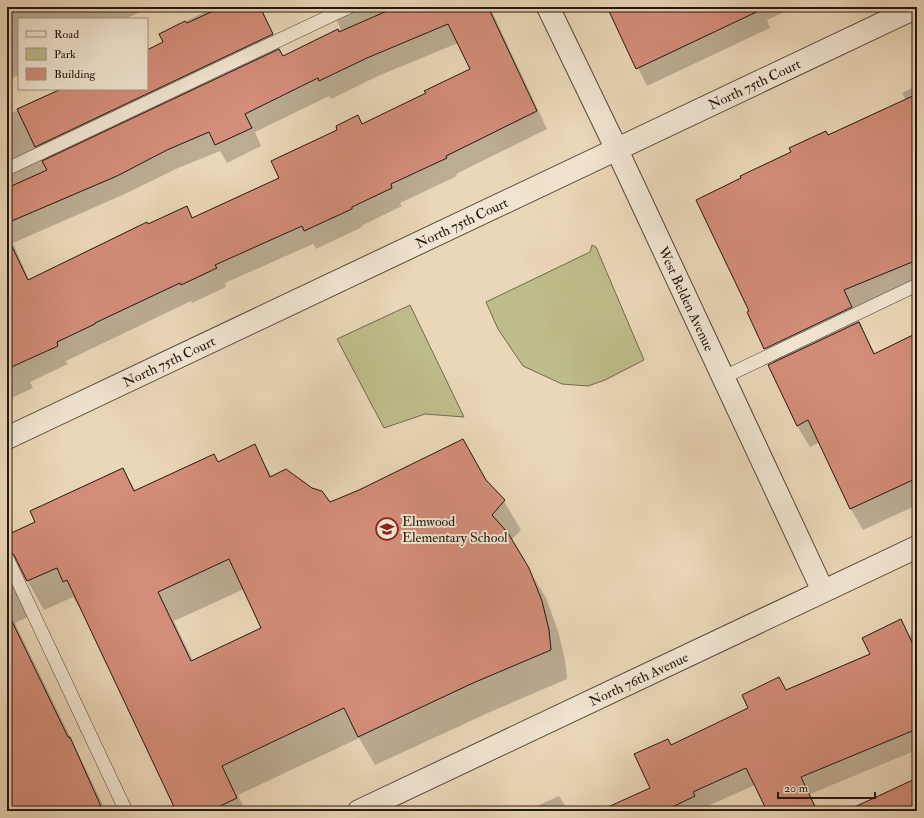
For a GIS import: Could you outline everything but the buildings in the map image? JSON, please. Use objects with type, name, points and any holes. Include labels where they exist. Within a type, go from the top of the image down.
[{"type":"street","name":"West Belden Avenue","points":[[548,7],[823,591]]},
{"type":"street","name":"North 75th Court","points":[[7,438],[917,8]]},
{"type":"street","name":"North 76th Avenue","points":[[359,811],[917,547]]},
{"type":"lane","points":[[7,169],[349,7]]},
{"type":"lane","points":[[722,378],[917,285]]},
{"type":"lane","points":[[7,558],[126,811]]},
{"type":"green space","points":[[592,245],[596,247],[644,360],[605,380],[588,386],[562,384],[523,366],[498,329],[486,302],[590,252]]},
{"type":"green space","points":[[410,305],[464,417],[425,414],[384,428],[337,339]]},
{"type":"place","name":"Elmwood Elementary School","points":[[387,529]]}]
